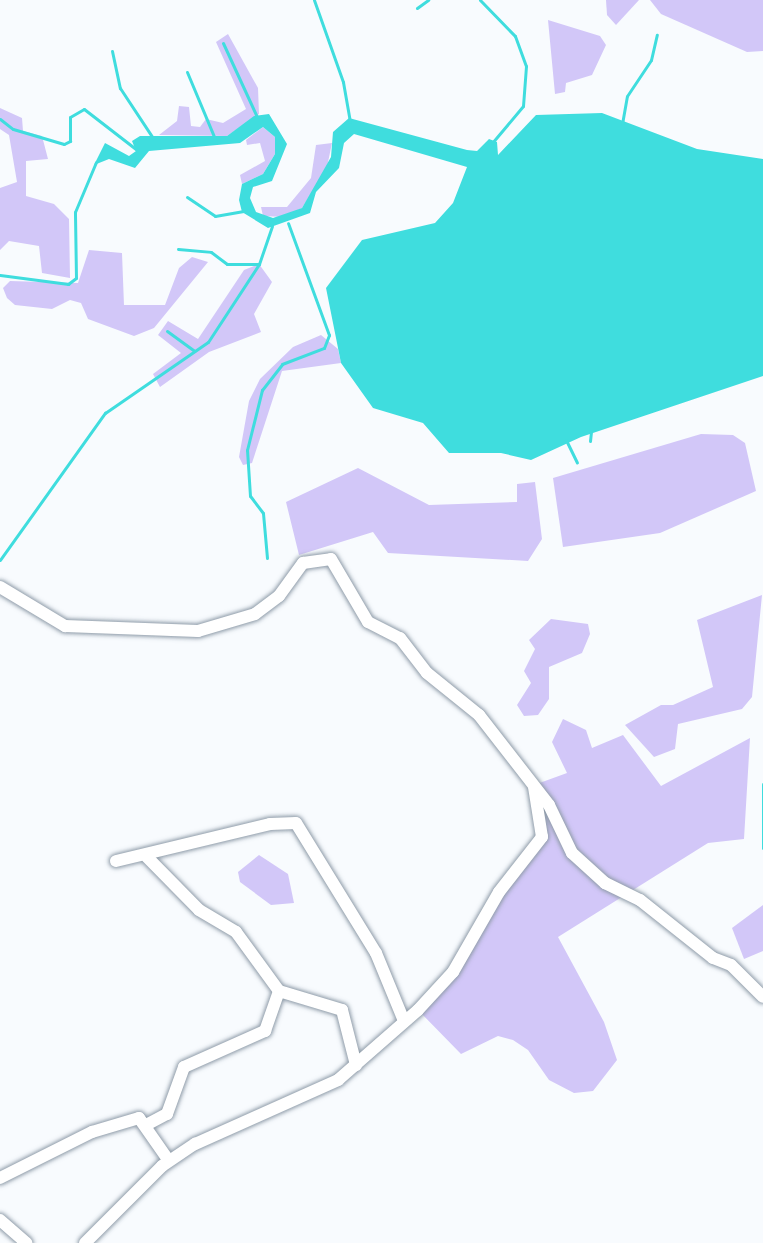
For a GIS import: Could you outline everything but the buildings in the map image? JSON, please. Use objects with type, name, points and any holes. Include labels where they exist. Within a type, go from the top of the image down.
[{"type":"street","points":[[0,587],[65,626],[198,631],[255,614],[279,596],[303,563],[324,556],[338,569],[368,622],[400,638],[427,674],[479,715],[549,805],[565,844],[589,868],[731,965],[763,997]]},
{"type":"street","points":[[85,1243],[169,1161],[338,1080],[404,1021],[453,972],[499,892],[542,837],[534,785]]},
{"type":"street","points":[[116,861],[147,857],[270,824],[296,823],[376,953],[404,1021]]},
{"type":"street","points":[[147,857],[199,910],[236,932],[279,991],[342,1010],[357,1065]]},
{"type":"street","points":[[146,1125],[167,1114],[184,1067],[265,1031],[279,991]]},
{"type":"street","points":[[0,1178],[118,1122],[139,1118],[169,1161]]},
{"type":"street","points":[[0,1220],[26,1243]]},
{"type":"shaded area","points":[[606,0],[639,0],[616,25],[607,15]]},
{"type":"shaded area","points":[[650,0],[763,0],[763,51],[747,52],[661,14]]},
{"type":"shaded area","points":[[548,20],[600,36],[606,45],[592,75],[566,83],[565,92],[555,94]]},
{"type":"shaded area","points":[[228,34],[258,88],[259,114],[227,136],[159,135],[177,121],[179,106],[189,107],[191,126],[200,127],[206,119],[223,123],[246,109],[216,42]]},
{"type":"shaded area","points":[[0,108],[22,118],[23,131],[42,136],[48,159],[26,161],[26,196],[54,204],[69,219],[70,278],[42,273],[39,246],[9,241],[0,250],[0,188],[17,182],[9,135],[0,129]]},
{"type":"shaded area","points":[[263,127],[275,137],[275,154],[263,174],[242,184],[240,175],[265,161],[260,143],[247,145],[246,140]]},
{"type":"shaded area","points":[[332,143],[327,167],[302,208],[283,217],[263,216],[261,207],[287,207],[311,178],[316,145]]},
{"type":"shaded area","points":[[89,250],[122,253],[124,305],[165,305],[179,268],[192,257],[208,262],[154,328],[134,336],[88,319],[81,303],[70,300],[52,309],[15,305],[7,298],[3,288],[10,281],[78,283]]},
{"type":"shaded area","points":[[259,264],[272,282],[254,314],[261,332],[209,352],[160,387],[153,374],[181,353],[158,335],[168,321],[198,339],[244,270]]},
{"type":"shaded area","points":[[321,335],[338,349],[341,363],[282,371],[252,463],[243,465],[239,457],[249,401],[260,379],[293,347]]},
{"type":"shaded area","points":[[701,434],[733,435],[745,443],[756,491],[660,533],[563,547],[553,478]]},
{"type":"shaded area","points":[[358,468],[429,505],[517,502],[517,484],[535,482],[542,539],[528,561],[388,553],[373,532],[299,555],[286,502]]},
{"type":"shaded area","points":[[762,595],[752,697],[742,709],[678,724],[675,749],[654,757],[625,725],[661,705],[673,705],[713,687],[697,620]]},
{"type":"shaded area","points":[[551,619],[588,624],[590,634],[582,653],[549,667],[549,699],[538,715],[524,716],[517,705],[531,683],[524,671],[535,649],[529,640]]},
{"type":"shaded area","points":[[563,719],[586,730],[592,748],[623,735],[661,786],[750,738],[744,839],[708,843],[558,937],[604,1022],[617,1060],[593,1091],[574,1093],[549,1080],[528,1050],[513,1040],[498,1036],[461,1054],[418,1010],[453,972],[542,838],[534,785],[567,773],[552,742]]},
{"type":"shaded area","points":[[259,855],[288,874],[294,903],[271,905],[240,882],[238,872]]},
{"type":"shaded area","points":[[763,905],[763,951],[744,959],[732,928]]},
{"type":"water","points":[[602,113],[697,149],[763,159],[763,376],[581,437],[531,460],[501,453],[449,453],[423,423],[373,408],[341,363],[326,288],[362,240],[435,223],[453,203],[467,167],[354,134],[344,143],[339,168],[316,192],[310,213],[268,228],[242,212],[239,200],[242,184],[263,174],[275,154],[275,137],[263,127],[240,143],[149,151],[135,168],[109,159],[94,165],[105,143],[129,156],[136,151],[132,141],[140,136],[227,136],[254,116],[269,114],[287,144],[272,181],[253,187],[250,198],[256,212],[273,218],[302,208],[331,157],[333,132],[349,118],[467,150],[477,151],[489,139],[497,142],[498,155],[536,115]]},
{"type":"waterway","points":[[314,0],[343,82],[350,121]]},
{"type":"waterway","points":[[417,8],[428,0]]},
{"type":"waterway","points":[[480,0],[515,36],[526,66],[523,106],[492,143]]},
{"type":"waterway","points":[[622,124],[627,96],[651,60],[657,35]]},
{"type":"waterway","points":[[223,43],[257,117]]},
{"type":"waterway","points":[[112,51],[120,88],[153,138]]},
{"type":"waterway","points":[[187,72],[215,139]]},
{"type":"waterway","points":[[0,119],[13,129],[64,144],[70,141],[70,117],[84,109],[137,150]]},
{"type":"waterway","points":[[0,275],[68,284],[76,278],[75,212],[96,162]]},
{"type":"waterway","points":[[187,197],[215,216],[244,211]]},
{"type":"waterway","points":[[267,558],[263,513],[250,496],[247,450],[262,390],[282,364],[324,348],[329,335],[288,223]]},
{"type":"waterway","points":[[0,560],[105,413],[208,342],[259,264],[272,226]]},
{"type":"waterway","points":[[178,249],[211,252],[227,264],[259,264]]},
{"type":"waterway","points":[[167,331],[195,351]]},
{"type":"waterway","points":[[590,441],[591,431]]},
{"type":"waterway","points":[[566,440],[577,463]]},
{"type":"waterway","points":[[763,784],[763,848]]}]
